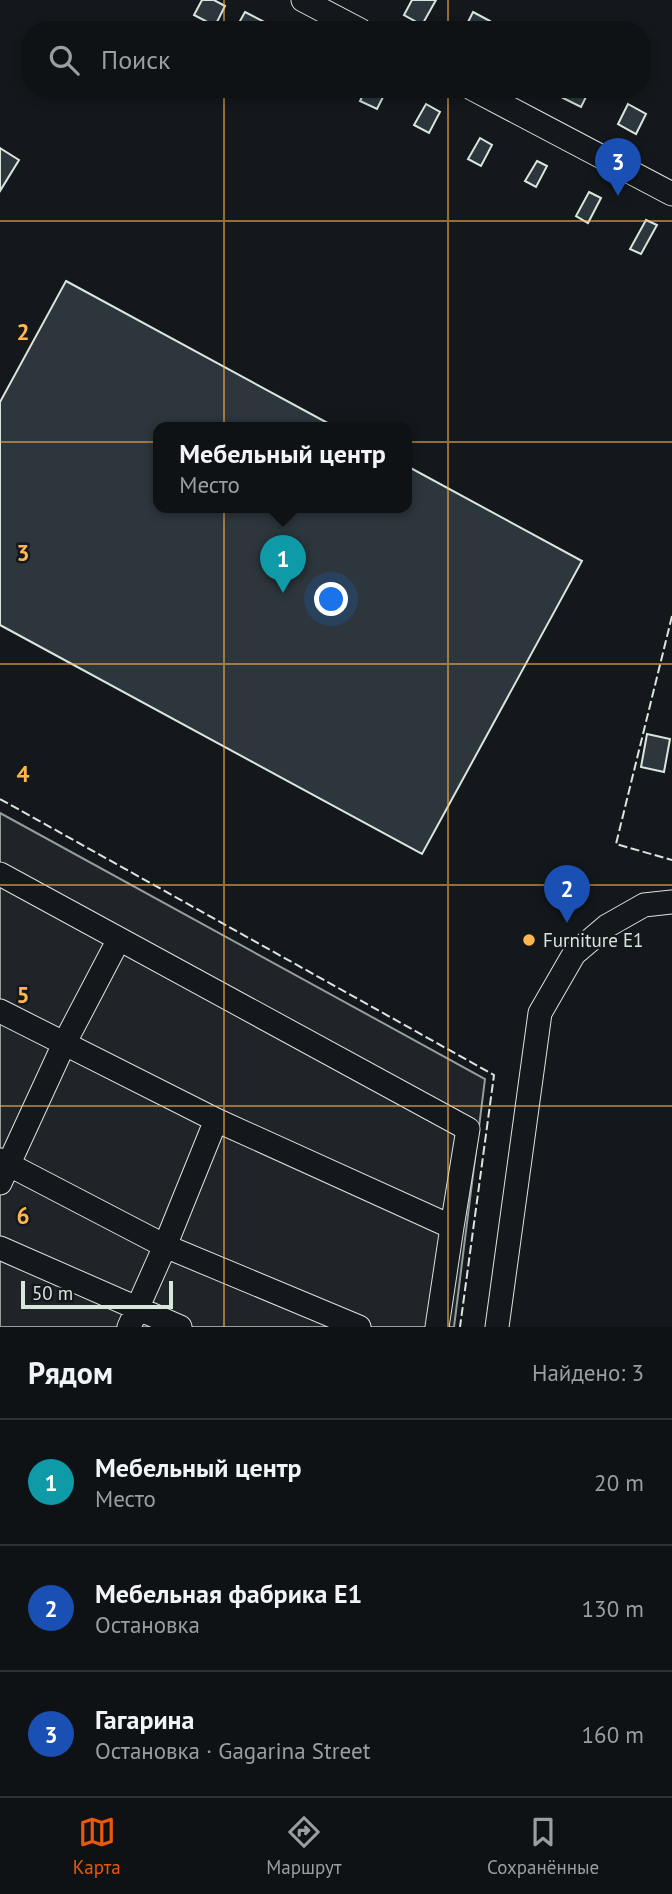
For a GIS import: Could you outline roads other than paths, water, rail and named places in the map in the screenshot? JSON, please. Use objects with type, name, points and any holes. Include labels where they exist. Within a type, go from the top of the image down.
[{"type":"street","points":[[303,0],[343,21]]},
{"type":"street","points":[[490,98],[672,194]]},
{"type":"street","points":[[0,874],[468,1129],[437,1327]]},
{"type":"street","points":[[497,1327],[540,1013],[574,954],[582,947],[607,926],[644,905],[672,902]]},
{"type":"street","points":[[119,939],[3,1169],[165,1246],[359,1327]]},
{"type":"street","points":[[0,1011],[216,1120],[452,1227]]},
{"type":"street","points":[[133,1318],[216,1120]]},
{"type":"street","points":[[0,1248],[133,1318],[180,1327]]},
{"type":"place","name":"Гагарина","points":[[618,196]]},
{"type":"place","name":"Мебельный центр","points":[[283,593]]},
{"type":"place","name":"Мебельная фабрика Е1","points":[[567,923]]},
{"type":"place","name":"Furniture E1","points":[[529,940]]}]
